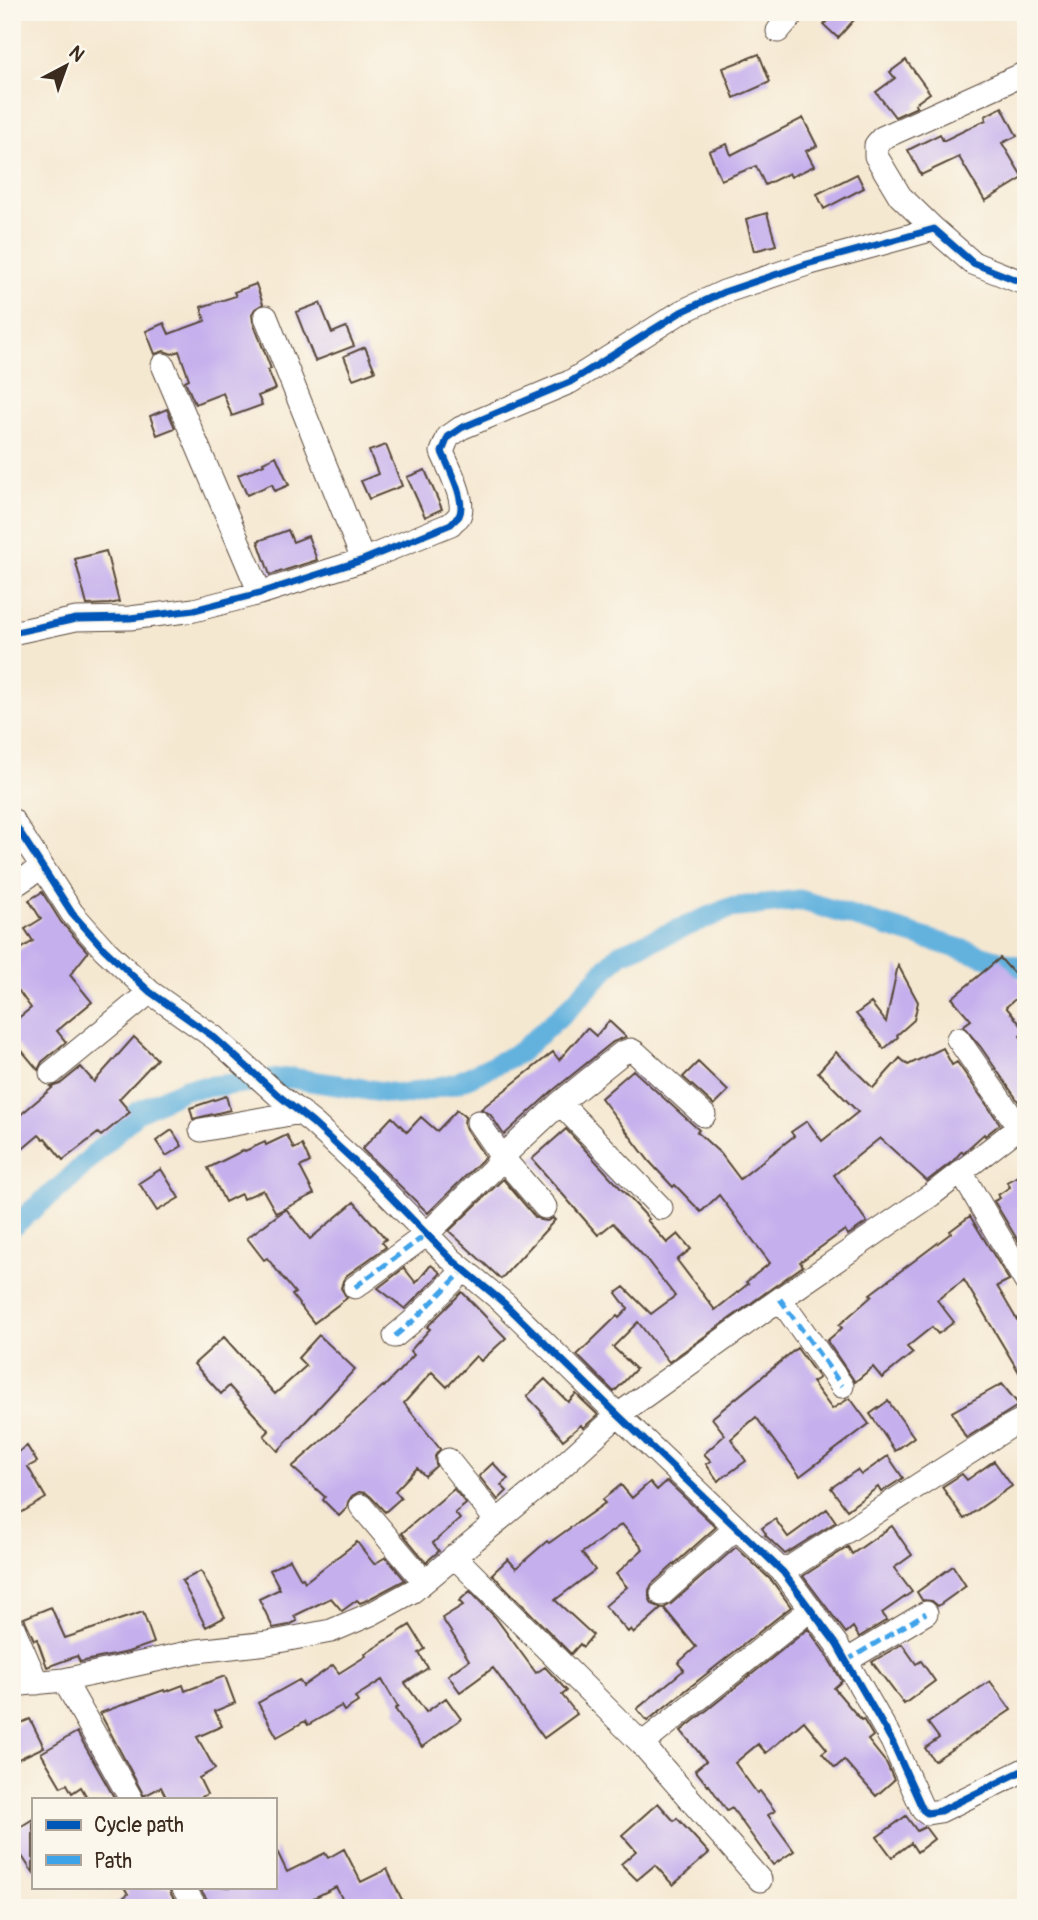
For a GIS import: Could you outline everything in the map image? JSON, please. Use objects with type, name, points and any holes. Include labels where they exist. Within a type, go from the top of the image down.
[{"type":"street","points":[[778,30],[794,12]]},
{"type":"street","points":[[1026,73],[882,138],[876,145],[876,156],[900,196],[934,229],[973,263],[1026,284]]},
{"type":"street","points":[[12,633],[76,620],[130,618],[194,610],[260,593],[363,560],[451,524],[459,516],[461,508],[458,492],[442,452],[447,437],[461,428],[570,382],[681,312],[724,292],[807,264],[934,229]]},
{"type":"street","points":[[266,317],[363,560]]},
{"type":"street","points":[[163,365],[260,593]]},
{"type":"street","points":[[12,820],[72,913],[104,949],[150,992],[215,1038],[278,1095],[301,1112],[783,1572],[846,1661],[892,1741],[920,1805],[927,1813],[940,1811],[1026,1769]]},
{"type":"street","points":[[12,887],[41,867]]},
{"type":"street","points":[[51,1073],[150,992]]},
{"type":"street","points":[[12,1685],[64,1680],[197,1651],[268,1643],[331,1631],[371,1614],[412,1591],[548,1479],[618,1415],[961,1172],[1022,1125],[958,1039]]},
{"type":"street","points":[[355,1287],[427,1234],[502,1157],[560,1103],[622,1053],[631,1051],[704,1115]]},
{"type":"street","points":[[560,1103],[661,1208]]},
{"type":"street","points":[[201,1130],[301,1112]]},
{"type":"street","points":[[478,1122],[502,1157],[545,1207]]},
{"type":"street","points":[[961,1172],[1026,1282]]},
{"type":"street","points":[[396,1336],[464,1270]]},
{"type":"street","points":[[780,1299],[842,1386]]},
{"type":"street","points":[[783,1572],[1009,1426],[1026,1418]]},
{"type":"street","points":[[448,1460],[496,1520]]},
{"type":"street","points":[[361,1506],[424,1581]]},
{"type":"street","points":[[662,1594],[736,1528]]},
{"type":"street","points":[[454,1556],[642,1744],[760,1880]]},
{"type":"street","points":[[642,1744],[811,1609]]},
{"type":"street","points":[[846,1661],[926,1613]]},
{"type":"street","points":[[12,1625],[37,1683]]},
{"type":"street","points":[[64,1680],[130,1798]]},
{"type":"street","points":[[185,1888],[196,1908]]},
{"type":"building","points":[[835,12],[861,12],[838,38],[824,25]]},
{"type":"building","points":[[759,54],[770,82],[734,98],[723,68]]},
{"type":"building","points":[[906,60],[930,93],[915,104],[917,107],[895,117],[876,92],[895,78],[890,72]]},
{"type":"building","points":[[1002,107],[1017,136],[1002,143],[1023,178],[985,201],[959,157],[921,175],[908,150],[940,134],[943,141],[986,120],[985,116]]},
{"type":"building","points":[[803,118],[817,146],[806,151],[814,166],[791,177],[789,173],[765,185],[756,166],[721,180],[709,151],[727,144],[731,155]]},
{"type":"building","points":[[857,174],[864,188],[824,209],[817,194]]},
{"type":"building","points":[[767,213],[776,245],[754,251],[746,219]]},
{"type":"building","points":[[256,284],[263,304],[252,314],[253,322],[276,389],[258,396],[262,405],[232,416],[223,393],[195,404],[185,381],[189,379],[179,351],[172,354],[164,351],[155,354],[146,331],[164,323],[169,334],[205,321],[201,307],[236,296],[234,292]]},
{"type":"building","points":[[320,303],[332,333],[346,327],[354,346],[315,361],[296,312]]},
{"type":"building","points":[[365,347],[375,371],[353,379],[344,356]]},
{"type":"building","points":[[167,409],[175,428],[157,435],[150,416]]},
{"type":"building","points":[[386,445],[402,486],[369,499],[361,481],[378,474],[369,451]]},
{"type":"building","points":[[276,456],[289,485],[275,491],[272,484],[247,495],[238,475]]},
{"type":"building","points":[[425,470],[442,509],[425,517],[407,477]]},
{"type":"building","points":[[288,530],[293,542],[308,536],[317,560],[270,575],[258,541]]},
{"type":"building","points":[[106,551],[119,602],[87,605],[75,559]]},
{"type":"building","points":[[42,892],[61,922],[88,952],[70,975],[92,1002],[57,1031],[66,1042],[42,1062],[38,1070],[12,1039],[12,1023],[31,1008],[18,990],[12,990],[12,955],[33,941],[25,929],[41,919],[29,900]]},
{"type":"building","points":[[1000,958],[1026,987],[1026,990],[1006,1007],[1026,1031],[1020,1036],[1026,1044],[1026,1108],[1023,1108],[963,1026],[971,1020],[952,998]]},
{"type":"building","points":[[898,965],[918,1002],[914,1020],[884,1049],[856,1014],[871,1003],[886,1022]]},
{"type":"building","points":[[609,1021],[626,1037],[613,1042],[551,1092],[504,1135],[490,1114],[481,1109],[553,1052],[559,1060],[587,1028],[596,1036]]},
{"type":"building","points":[[134,1037],[157,1059],[119,1099],[130,1112],[101,1136],[98,1133],[63,1160],[45,1138],[39,1135],[19,1152],[12,1144],[12,1122],[51,1087],[60,1084],[81,1067],[94,1082]]},
{"type":"building","points":[[943,1048],[952,1065],[957,1062],[1000,1124],[963,1153],[962,1151],[927,1181],[880,1138],[834,1175],[867,1222],[848,1235],[845,1230],[800,1262],[803,1266],[669,1362],[638,1322],[613,1347],[636,1369],[614,1392],[577,1355],[617,1316],[619,1318],[628,1309],[616,1293],[624,1287],[651,1314],[675,1296],[613,1223],[598,1235],[532,1159],[566,1129],[649,1219],[647,1220],[667,1243],[678,1234],[691,1249],[677,1260],[715,1310],[770,1263],[719,1195],[701,1212],[675,1185],[673,1187],[649,1161],[601,1098],[633,1070],[699,1130],[697,1132],[721,1154],[740,1179],[794,1136],[791,1132],[807,1121],[822,1141],[858,1112],[818,1072],[836,1052],[873,1088],[900,1058],[908,1065]]},
{"type":"building","points":[[698,1062],[728,1091],[714,1105],[683,1077]]},
{"type":"building","points":[[226,1096],[230,1110],[193,1119],[190,1108]]},
{"type":"building","points":[[457,1110],[465,1117],[466,1129],[485,1157],[428,1213],[362,1149],[392,1117],[407,1132],[421,1117],[437,1131]]},
{"type":"building","points":[[172,1130],[182,1146],[166,1156],[156,1141]]},
{"type":"building","points":[[287,1135],[294,1149],[302,1145],[310,1162],[300,1167],[314,1194],[276,1213],[263,1190],[243,1199],[241,1194],[225,1202],[208,1168],[244,1150],[265,1142],[266,1145]]},
{"type":"building","points":[[161,1169],[179,1198],[157,1211],[139,1183]]},
{"type":"building","points":[[1026,1172],[1026,1241],[1020,1244],[994,1201],[1010,1187],[1007,1182]]},
{"type":"building","points":[[503,1179],[535,1217],[547,1221],[553,1218],[555,1220],[501,1279],[449,1231]]},
{"type":"building","points":[[354,1202],[386,1239],[382,1242],[386,1247],[346,1276],[341,1288],[347,1298],[314,1323],[292,1295],[295,1293],[247,1238],[286,1209],[310,1239]]},
{"type":"building","points":[[970,1216],[1009,1280],[997,1286],[1017,1320],[1026,1315],[1026,1384],[964,1280],[937,1300],[954,1322],[938,1334],[932,1327],[907,1347],[913,1353],[882,1378],[873,1367],[855,1382],[827,1341],[842,1328],[839,1325],[872,1296],[870,1294]]},
{"type":"building","points":[[431,1265],[441,1273],[405,1309],[378,1288],[404,1268],[416,1283]]},
{"type":"building","points":[[462,1292],[506,1338],[481,1361],[476,1356],[447,1387],[432,1372],[404,1403],[440,1449],[435,1456],[436,1466],[425,1476],[417,1468],[395,1491],[401,1498],[385,1512],[366,1493],[359,1492],[352,1496],[347,1508],[339,1516],[323,1500],[325,1497],[292,1467],[384,1387],[414,1355],[410,1351],[430,1329],[427,1327]]},
{"type":"building","points":[[319,1335],[355,1369],[278,1451],[264,1436],[269,1431],[229,1386],[221,1394],[194,1364],[224,1337],[275,1394],[306,1366],[298,1358]]},
{"type":"building","points":[[797,1348],[819,1378],[812,1382],[832,1409],[850,1398],[869,1424],[800,1476],[756,1417],[731,1439],[746,1461],[718,1481],[706,1464],[711,1461],[704,1454],[725,1435],[712,1418]]},
{"type":"building","points":[[545,1379],[568,1402],[576,1394],[598,1415],[563,1440],[527,1396]]},
{"type":"building","points":[[1002,1384],[1019,1405],[966,1438],[952,1412]]},
{"type":"building","points":[[888,1401],[914,1437],[895,1451],[870,1414]]},
{"type":"building","points":[[12,1442],[18,1452],[27,1446],[37,1462],[28,1467],[46,1498],[12,1518]]},
{"type":"building","points":[[888,1456],[903,1478],[881,1492],[878,1487],[847,1510],[831,1488],[857,1470],[861,1475]]},
{"type":"building","points":[[994,1461],[1012,1486],[964,1519],[942,1487],[962,1474],[967,1480]]},
{"type":"building","points":[[493,1463],[508,1479],[501,1485],[507,1491],[498,1500],[479,1476]]},
{"type":"building","points":[[667,1481],[716,1527],[652,1584],[649,1597],[652,1604],[662,1608],[634,1633],[631,1629],[628,1632],[605,1606],[627,1587],[616,1574],[643,1549],[622,1524],[582,1553],[595,1570],[555,1600],[593,1635],[583,1647],[580,1644],[571,1654],[492,1574],[508,1559],[516,1568],[547,1541],[549,1543],[605,1503],[602,1500],[621,1485],[632,1498],[650,1482],[657,1490]]},
{"type":"building","points":[[454,1489],[466,1504],[455,1513],[460,1519],[433,1543],[439,1551],[426,1562],[402,1533]]},
{"type":"building","points":[[827,1509],[836,1522],[785,1554],[765,1535],[762,1528],[775,1519],[788,1537]]},
{"type":"building","points":[[892,1526],[912,1555],[894,1568],[912,1592],[882,1613],[887,1620],[859,1637],[853,1627],[846,1633],[803,1576],[848,1547],[852,1554]]},
{"type":"building","points":[[357,1542],[374,1564],[386,1557],[405,1580],[365,1601],[360,1603],[357,1600],[342,1611],[331,1598],[294,1616],[297,1621],[273,1628],[259,1599],[280,1589],[270,1570],[290,1559],[305,1582]]},
{"type":"building","points":[[736,1547],[772,1581],[791,1607],[647,1721],[637,1709],[684,1670],[678,1663],[696,1647],[664,1608]]},
{"type":"building","points":[[953,1566],[966,1586],[938,1606],[932,1601],[922,1600],[917,1592]]},
{"type":"building","points":[[201,1571],[225,1617],[206,1627],[182,1581]]},
{"type":"building","points":[[470,1591],[495,1617],[536,1673],[545,1667],[567,1691],[562,1695],[577,1714],[544,1738],[493,1668],[460,1692],[448,1675],[469,1660],[442,1618],[463,1605],[459,1601]]},
{"type":"building","points":[[51,1607],[65,1638],[143,1612],[154,1643],[128,1652],[80,1662],[77,1656],[47,1667],[37,1639],[34,1640],[24,1618]]},
{"type":"building","points":[[410,1625],[425,1649],[419,1653],[428,1668],[405,1683],[426,1712],[446,1698],[461,1719],[422,1747],[395,1709],[398,1707],[382,1680],[355,1697],[358,1702],[344,1711],[341,1706],[308,1725],[305,1721],[277,1737],[258,1703],[299,1680],[303,1686],[333,1665],[339,1673]]},
{"type":"building","points":[[808,1629],[842,1681],[834,1688],[861,1720],[863,1719],[873,1736],[868,1740],[887,1764],[894,1780],[876,1796],[844,1760],[835,1768],[822,1753],[827,1749],[804,1721],[766,1753],[758,1744],[735,1763],[757,1793],[760,1791],[775,1811],[768,1815],[794,1851],[773,1865],[732,1808],[727,1811],[695,1770],[706,1761],[681,1731]]},
{"type":"building","points":[[902,1644],[916,1664],[921,1661],[935,1681],[904,1704],[872,1662]]},
{"type":"building","points":[[225,1676],[235,1703],[215,1711],[222,1726],[197,1737],[215,1769],[199,1778],[207,1794],[200,1798],[166,1798],[161,1787],[144,1796],[100,1713],[183,1685],[185,1691]]},
{"type":"building","points":[[990,1681],[1011,1710],[934,1761],[925,1748],[939,1738],[928,1723]]},
{"type":"building","points":[[30,1719],[44,1747],[12,1762],[12,1727]]},
{"type":"building","points":[[77,1732],[114,1798],[87,1798],[81,1787],[72,1793],[67,1784],[61,1787],[41,1753]]},
{"type":"building","points":[[658,1803],[674,1821],[677,1818],[709,1853],[673,1885],[655,1865],[637,1880],[621,1864],[636,1851],[622,1835]]},
{"type":"building","points":[[906,1816],[917,1831],[925,1827],[934,1839],[917,1852],[911,1843],[892,1857],[877,1837]]},
{"type":"building","points":[[32,1820],[32,1871],[12,1841],[12,1832]]},
{"type":"building","points":[[276,1849],[287,1872],[325,1853],[328,1858],[344,1849],[361,1882],[387,1869],[406,1908],[347,1908],[336,1887],[293,1908],[210,1908],[200,1888],[276,1888]]},
{"type":"building","points":[[125,1888],[169,1888],[179,1908],[109,1908],[128,1894]]},
{"type":"waterway","points":[[12,1227],[67,1181],[137,1112],[185,1089],[291,1078],[402,1095],[457,1083],[519,1053],[571,1006],[620,954],[730,908],[800,900],[1026,969]]},
{"type":"marked path","points":[[355,1287],[427,1234]]},
{"type":"marked path","points":[[395,1336],[464,1270]]},
{"type":"marked path","points":[[780,1299],[842,1386]]},
{"type":"marked path","points":[[846,1661],[926,1613]]},
{"type":"cycle path","points":[[12,633],[76,619],[130,618],[194,610],[260,593],[363,560],[451,524],[459,516],[461,502],[442,452],[448,437],[461,428],[570,382],[681,312],[724,292],[807,264],[934,229],[973,263],[1026,284]]},
{"type":"cycle path","points":[[12,820],[72,913],[104,949],[150,992],[215,1038],[313,1123],[369,1175],[451,1259],[504,1303],[783,1572],[837,1645],[892,1741],[923,1810],[927,1813],[940,1811],[1026,1769]]}]
